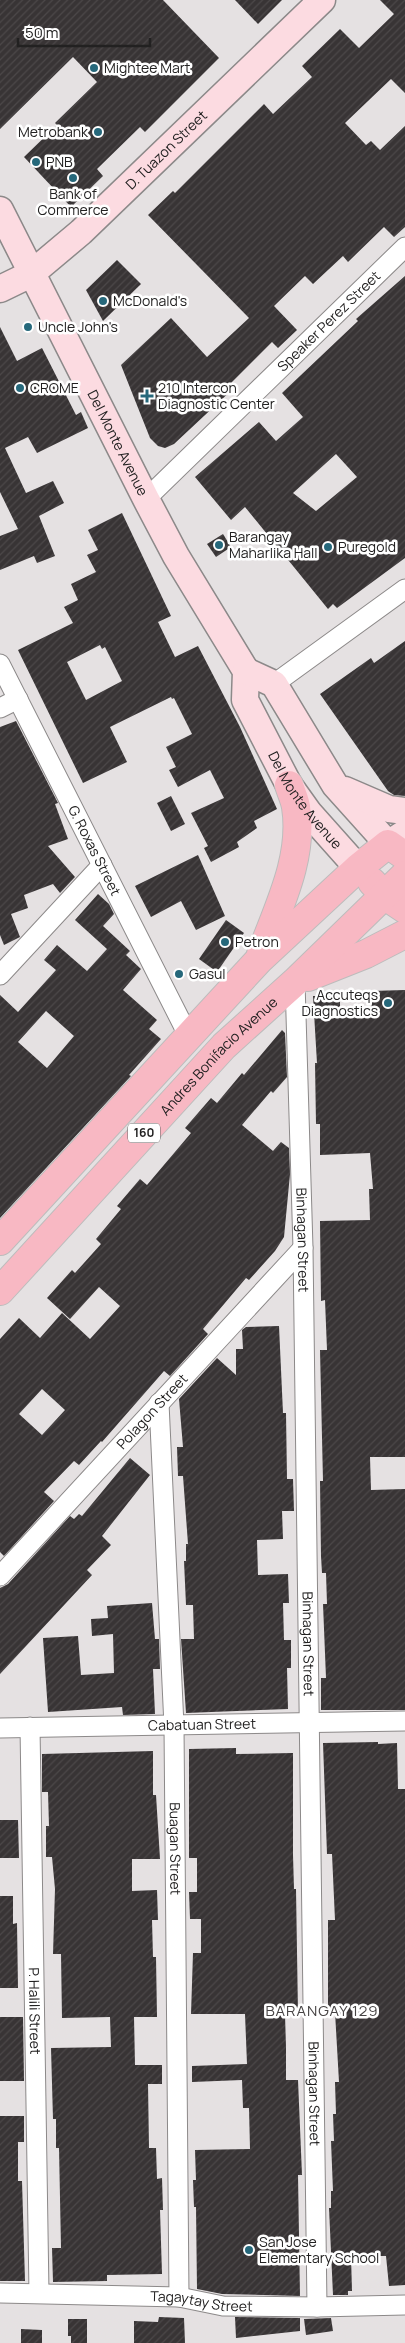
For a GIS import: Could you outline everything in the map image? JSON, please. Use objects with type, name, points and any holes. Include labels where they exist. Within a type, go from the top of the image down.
[{"type":"main road","name":"D. Tuazon Street","points":[[0,289],[31,274],[81,232],[322,0]]},
{"type":"main road","name":"Del Monte Avenue","points":[[0,210],[176,556],[246,671],[245,700],[289,785],[309,813],[358,868]]},
{"type":"main road","points":[[246,671],[274,684],[335,785],[399,844]]},
{"type":"main road","points":[[259,960],[285,894],[297,840],[296,807],[289,785]]},
{"type":"main road","points":[[335,785],[383,807],[405,811]]},
{"type":"main road","name":"160","points":[[0,1241],[259,960],[358,868],[399,844]]},
{"type":"main road","points":[[358,868],[395,902]]},
{"type":"main road","name":"Andres Bonifacio Avenue","points":[[0,1291],[224,1046],[295,982],[395,902],[405,875]]},
{"type":"main road","points":[[295,982],[366,954],[405,934]]},
{"type":"street","name":"Speaker Perez Street","points":[[146,499],[405,247]]},
{"type":"street","points":[[274,684],[405,589]]},
{"type":"street","name":"G. Roxas Street","points":[[0,664],[189,1037]]},
{"type":"street","points":[[0,708],[18,699]]},
{"type":"street","points":[[0,975],[102,865]]},
{"type":"street","name":"Binhagan Street","points":[[295,982],[303,1248],[317,2307]]},
{"type":"street","name":"Polagon Street","points":[[0,1576],[303,1248]]},
{"type":"street","name":"Buagan Street","points":[[159,1403],[174,1726],[179,2296]]},
{"type":"street","name":"Cabatuan Street","points":[[0,1728],[405,1721]]},
{"type":"street","name":"P. Halili Street","points":[[30,1727],[40,2293]]},
{"type":"street","name":"Tagaytay Street","points":[[0,2292],[179,2296],[223,2306],[317,2307],[405,2305]]},
{"type":"building","points":[[0,0],[163,0],[219,58],[145,132],[140,127],[97,169],[103,176],[71,207],[24,157],[57,125],[55,123],[97,82],[73,57],[0,129]]},
{"type":"building","points":[[235,0],[282,0],[258,24]]},
{"type":"building","points":[[380,0],[405,0],[405,93],[391,79],[345,123],[366,145],[371,141],[380,150],[405,126],[405,227],[394,237],[384,227],[348,262],[343,256],[313,284],[305,276],[274,306],[297,330],[278,348],[272,342],[231,383],[235,387],[174,444],[165,448],[158,446],[150,438],[121,365],[171,318],[207,357],[249,318],[148,215],[173,191],[175,193],[264,104],[273,114],[312,77],[302,66],[340,29],[359,48],[394,14]]},
{"type":"building","points":[[117,260],[141,284],[103,321],[86,290]]},
{"type":"building","points":[[405,276],[405,558],[337,608],[333,604],[328,609],[245,507],[231,520],[195,477],[259,422],[276,441],[303,417],[282,393],[358,321],[356,319]],"holes":[[[336,454],[357,477],[316,511],[293,493]]]},
{"type":"building","points":[[0,327],[17,361],[42,348],[76,415],[81,412],[88,428],[37,453],[28,437],[5,448],[26,493],[53,481],[64,503],[39,516],[55,556],[37,563],[34,556],[0,570],[0,536],[18,529],[0,492]]},
{"type":"building","points":[[122,513],[171,616],[158,622],[175,657],[198,646],[240,727],[277,809],[254,821],[257,828],[237,842],[239,847],[211,862],[204,848],[208,846],[191,813],[224,798],[210,770],[178,787],[169,770],[176,767],[166,747],[192,734],[174,698],[172,699],[171,697],[110,727],[127,762],[83,783],[18,650],[73,623],[64,607],[78,600],[71,584],[96,572],[87,555],[98,550],[88,530]],"holes":[[[100,645],[102,649],[105,647],[122,681],[86,700],[67,662]]]},
{"type":"building","name":"Barangay Maharlika Hall","points":[[223,534],[231,547],[216,557],[207,544]]},
{"type":"building","points":[[405,641],[405,796],[394,795],[388,791],[320,694],[371,658],[374,663]]},
{"type":"building","points":[[16,721],[58,803],[55,804],[68,839],[48,846],[75,877],[60,893],[53,884],[24,895],[28,908],[11,914],[20,937],[4,945],[0,935],[0,727]]},
{"type":"building","points":[[171,796],[185,824],[171,831],[157,803]]},
{"type":"building","points":[[198,855],[225,916],[196,930],[181,901],[151,917],[135,886]]},
{"type":"building","points":[[98,894],[109,904],[114,914],[103,926],[130,951],[126,955],[141,969],[123,990],[157,1020],[149,1029],[161,1039],[129,1075],[131,1076],[0,1218],[0,995],[18,1012],[56,970],[44,960],[57,945],[87,971],[107,949],[75,920]],"holes":[[[46,1011],[74,1036],[47,1068],[18,1042]]]},
{"type":"building","name":"Petron","points":[[226,920],[244,933],[217,972],[199,959]]},
{"type":"building","points":[[405,990],[405,1457],[370,1457],[371,1490],[405,1489],[405,1710],[321,1710],[321,1678],[326,1678],[323,1604],[327,1604],[326,1573],[322,1573],[321,1556],[320,1481],[323,1481],[320,1350],[327,1350],[325,1300],[321,1301],[320,1221],[370,1220],[369,1189],[373,1189],[370,1153],[320,1155],[320,1124],[316,1124],[315,1063],[317,1063],[313,996],[340,997],[340,1013],[372,1013],[371,991]]},
{"type":"building","points":[[282,1030],[285,1033],[287,1077],[273,1093],[271,1091],[242,1125],[273,1151],[281,1142],[289,1148],[290,1174],[284,1237],[275,1251],[249,1280],[246,1278],[203,1329],[208,1334],[170,1376],[164,1371],[102,1442],[79,1465],[74,1461],[44,1492],[54,1501],[4,1556],[0,1552],[0,1339],[19,1318],[40,1338],[62,1313],[90,1339],[120,1306],[99,1287],[70,1319],[47,1298],[72,1270],[75,1273],[101,1244],[96,1239],[121,1209],[117,1206],[140,1179],[147,1185],[191,1133],[185,1128],[211,1098],[217,1103],[242,1073],[244,1075]],"holes":[[[42,1389],[65,1410],[42,1435],[19,1414]]]},
{"type":"building","points":[[279,1326],[283,1413],[286,1413],[287,1479],[293,1479],[294,1511],[282,1511],[283,1539],[257,1540],[258,1575],[288,1574],[289,1603],[283,1603],[284,1640],[291,1640],[291,1668],[287,1668],[288,1709],[186,1713],[181,1639],[194,1639],[193,1605],[186,1605],[184,1561],[186,1561],[186,1544],[188,1544],[183,1476],[178,1476],[177,1447],[183,1447],[179,1399],[217,1358],[236,1375],[236,1349],[243,1349],[242,1330],[246,1327]]},
{"type":"building","points":[[130,1458],[150,1475],[102,1536],[111,1545],[87,1570],[92,1575],[0,1674],[0,1588],[8,1584],[70,1516],[74,1519],[79,1514],[82,1516]]},
{"type":"building","points":[[152,1603],[155,1639],[159,1639],[160,1669],[153,1669],[155,1714],[123,1715],[122,1707],[48,1712],[43,1638],[78,1636],[81,1675],[114,1673],[113,1634],[92,1636],[91,1619],[108,1618],[107,1606]]},
{"type":"building","points":[[378,1742],[378,1744],[397,1743],[398,1789],[405,1789],[405,2285],[389,2286],[386,2256],[351,2256],[352,2291],[348,2291],[348,2295],[333,2295],[329,2208],[331,2208],[331,2191],[333,2191],[331,2141],[334,2141],[333,2114],[336,2114],[335,2082],[339,2082],[335,2012],[328,2012],[328,1920],[335,1920],[332,1854],[327,1854],[323,1743]]},
{"type":"building","points":[[236,1748],[236,1754],[293,1753],[293,1855],[294,1889],[296,1889],[298,2014],[285,2015],[286,2080],[298,2080],[302,2175],[298,2175],[300,2296],[222,2294],[197,2289],[196,2207],[194,2207],[193,2180],[196,2180],[195,2150],[250,2149],[249,2108],[243,2108],[242,2080],[192,2082],[192,2066],[247,2064],[245,2014],[191,2014],[193,1953],[201,1953],[201,1919],[190,1919],[189,1892],[197,1892],[197,1858],[189,1858],[189,1749]]},
{"type":"building","points":[[153,1751],[153,1795],[156,1795],[160,1859],[132,1859],[132,1891],[157,1890],[158,1920],[152,1920],[153,1957],[156,1957],[157,2017],[134,2017],[135,2065],[162,2065],[162,2084],[148,2084],[149,2148],[156,2148],[157,2179],[162,2178],[163,2210],[160,2210],[162,2274],[107,2275],[107,2281],[53,2282],[52,2248],[61,2248],[59,2148],[56,2148],[56,2119],[53,2119],[51,2048],[111,2047],[110,2017],[62,2018],[61,1954],[53,1954],[55,1889],[52,1857],[46,1857],[46,1826],[49,1826],[48,1792],[42,1792],[42,1754]]},
{"type":"building","points":[[0,1820],[18,1820],[19,1858],[0,1858]]},
{"type":"building","points":[[0,1896],[13,1896],[13,1924],[17,1923],[18,1988],[0,1988]]},
{"type":"building","points":[[0,2017],[23,2017],[24,2081],[0,2081]]},
{"type":"building","points":[[0,2116],[24,2116],[24,2142],[18,2142],[18,2181],[22,2181],[25,2281],[0,2281]]},
{"type":"building","points":[[159,2317],[184,2318],[185,2343],[134,2343],[134,2321],[158,2322]]},
{"type":"building","points":[[235,2317],[300,2318],[300,2331],[236,2338]]},
{"type":"building","points":[[331,2318],[333,2331],[306,2335],[304,2319]]},
{"type":"building","points":[[68,2319],[87,2319],[87,2343],[71,2343],[71,2336],[68,2336]]},
{"type":"building","points":[[21,2329],[42,2330],[42,2343],[21,2343]]},
{"type":"place","name":"Mightee Mart","points":[[94,68]]},
{"type":"place","name":"Metrobank","points":[[98,132]]},
{"type":"place","name":"PNB","points":[[36,162]]},
{"type":"place","name":"Bank of Commerce","points":[[73,178]]},
{"type":"place","name":"McDonald's","points":[[103,301]]},
{"type":"place","name":"Uncle John's","points":[[28,327]]},
{"type":"place","name":"CROME","points":[[20,388]]},
{"type":"place","name":"210 Intercon Diagnostic Center","points":[[147,396]]},
{"type":"place","name":"Barangay Maharlika Hall","points":[[219,545]]},
{"type":"place","name":"Puregold","points":[[328,547]]},
{"type":"place","name":"Petron","points":[[225,942]]},
{"type":"place","name":"Gasul","points":[[179,974]]},
{"type":"place","name":"Accuteqs Diagnostics","points":[[388,1003]]},
{"type":"place","name":"San Jose Elementary School","points":[[249,2250]]},
{"type":"district","name":"BARANGAY 129","points":[[322,2011]]}]
